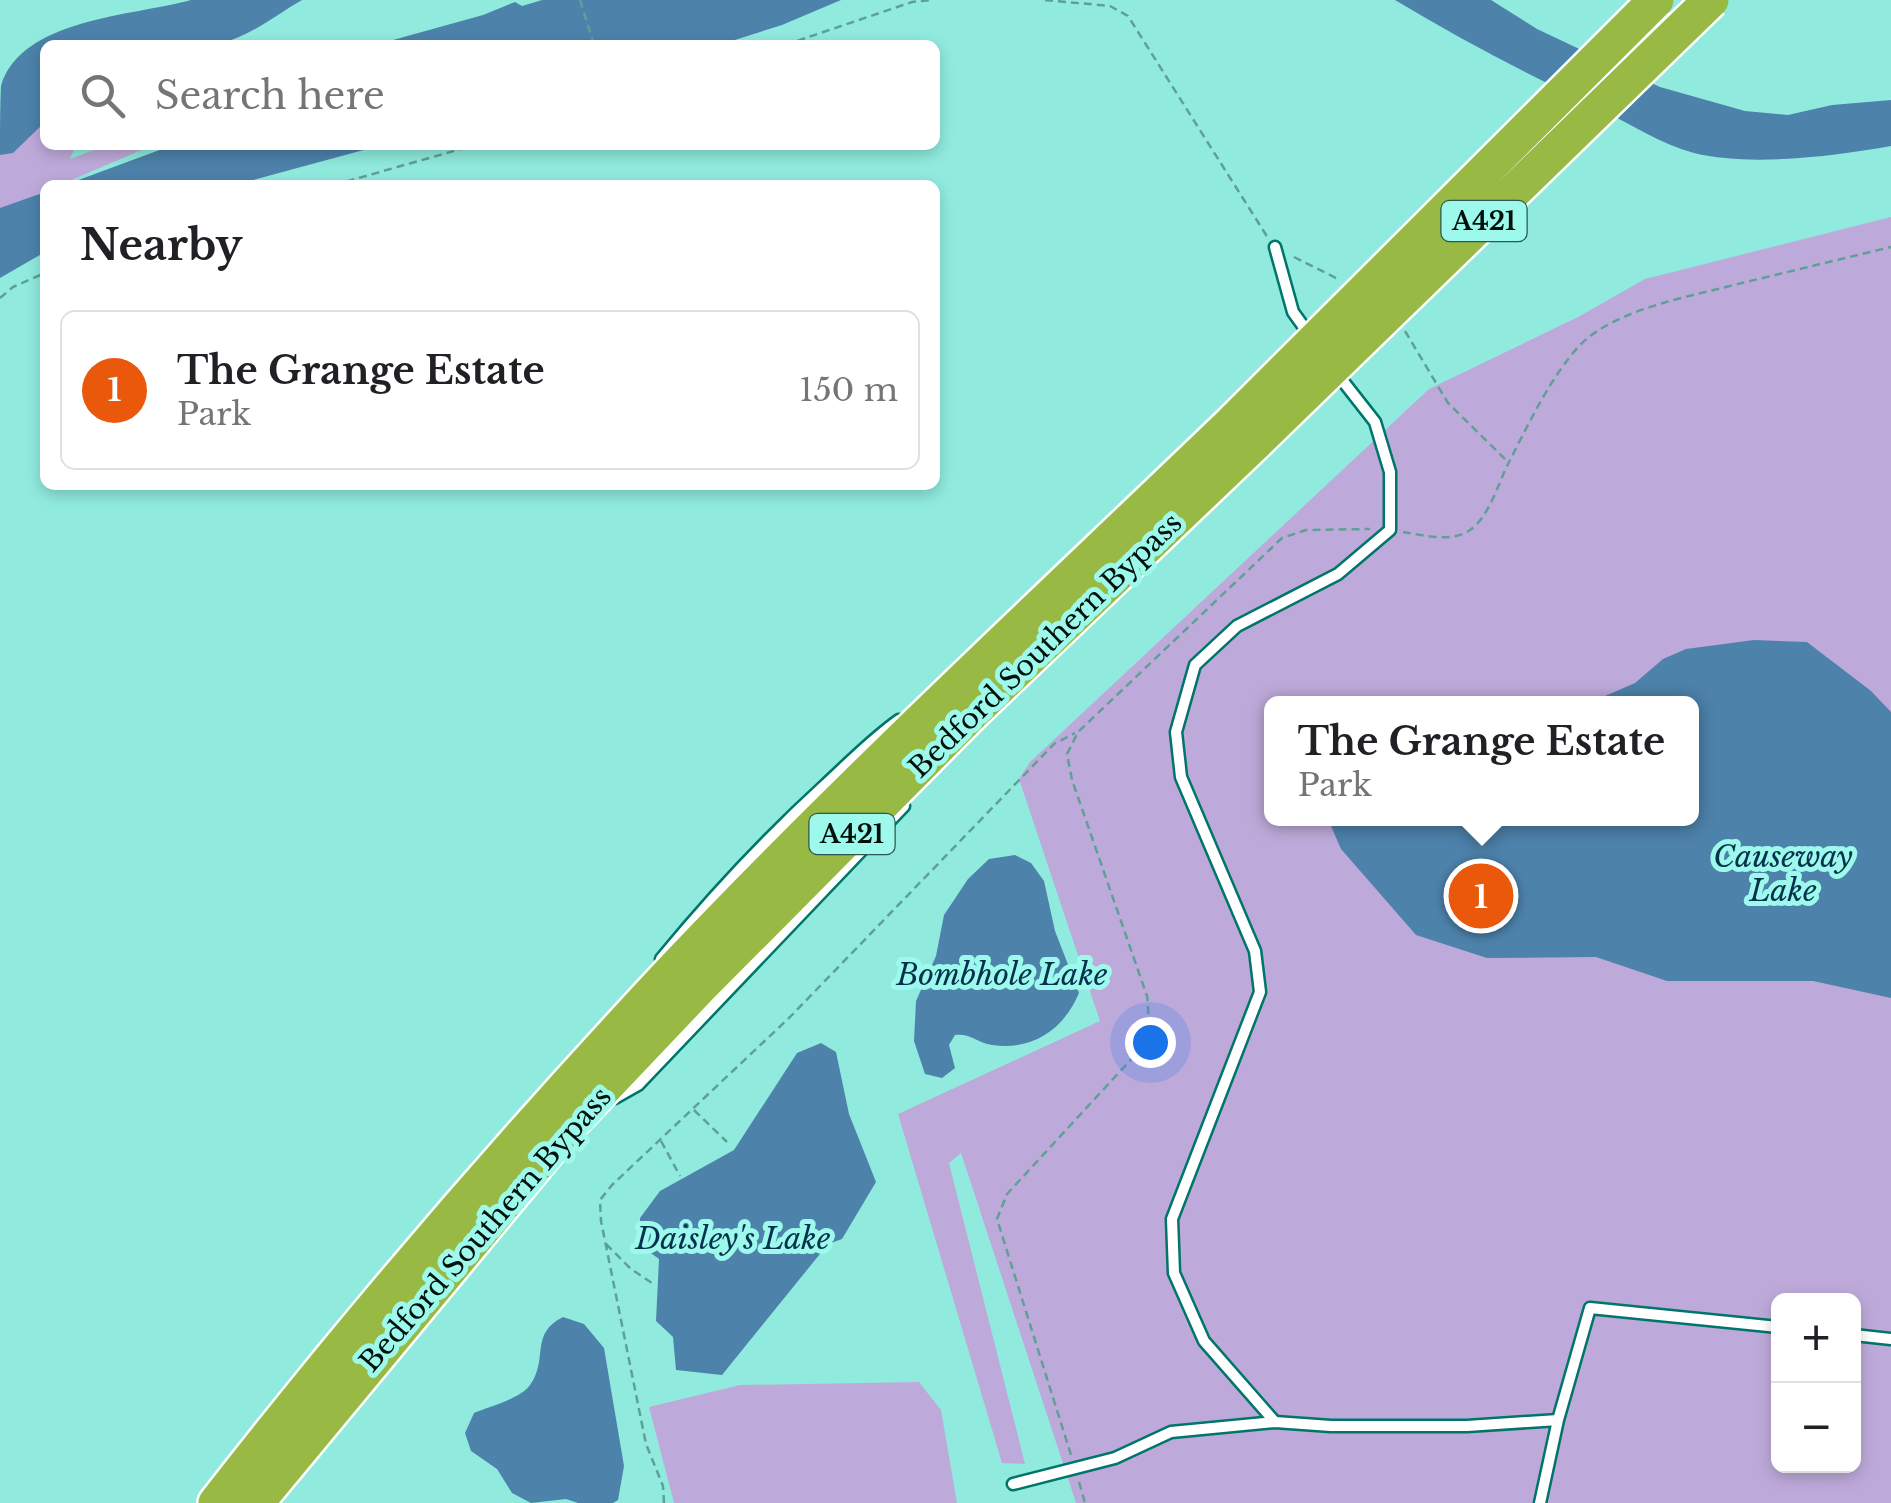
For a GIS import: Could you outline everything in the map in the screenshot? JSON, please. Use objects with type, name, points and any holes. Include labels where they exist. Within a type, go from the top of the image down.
[{"type":"highway","name":"Bedford Southern Bypass","points":[[1246,431],[1656,0]]},
{"type":"highway","name":"Bedford Southern Bypass","points":[[216,1503],[287,1437],[456,1235],[565,1088],[676,968],[1711,0]]},
{"type":"highway","name":"Bedford Southern Bypass","points":[[456,1235],[569,1125],[963,702]]},
{"type":"highway","name":"Bedford Southern Bypass","points":[[256,1503],[287,1437]]},
{"type":"lane","points":[[1274,248],[1293,312],[1375,422],[1390,472],[1390,530],[1338,574],[1237,626],[1209,652],[1196,665],[1176,732],[1181,777],[1255,951],[1260,992],[1172,1220],[1174,1274],[1204,1341],[1275,1422]]},
{"type":"lane","points":[[923,782],[963,702]]},
{"type":"lane","points":[[651,971],[707,902],[880,734],[921,705],[963,702]]},
{"type":"lane","points":[[569,1125],[638,1085],[913,796]]},
{"type":"lane","points":[[565,1088],[626,1001]]},
{"type":"lane","points":[[1540,1503],[1558,1420],[1590,1308],[1771,1326]]},
{"type":"lane","points":[[1861,1336],[1891,1339]]},
{"type":"lane","points":[[1013,1484],[1115,1458],[1170,1432],[1275,1422],[1467,1426],[1558,1420]]},
{"type":"path","points":[[580,0],[592,40]]},
{"type":"path","points":[[800,40],[912,2],[931,0]]},
{"type":"path","points":[[1045,0],[1110,6],[1128,16],[1274,248],[1338,279]]},
{"type":"path","points":[[352,180],[457,150]]},
{"type":"path","points":[[664,1503],[663,1486],[646,1444],[605,1243],[600,1200],[790,1017],[1054,744],[1078,732],[1282,538],[1306,530],[1332,528],[1390,530],[1432,537],[1460,535],[1481,520],[1564,365],[1582,343],[1615,322],[1663,304],[1891,247]]},
{"type":"path","points":[[0,298],[13,287],[40,276]]},
{"type":"path","points":[[1404,329],[1448,403],[1509,463]]},
{"type":"path","points":[[1078,732],[1067,754],[1072,780],[1147,996],[1147,1029],[1137,1053],[1006,1194],[997,1219],[1085,1503]]},
{"type":"path","points":[[692,1109],[727,1142]]},
{"type":"path","points":[[660,1140],[680,1176]]},
{"type":"path","points":[[605,1243],[652,1283]]},
{"type":"shaded area","points":[[40,116],[40,150],[74,150],[70,159],[94,150],[141,150],[72,180],[40,180],[40,193],[0,211],[0,128]]},
{"type":"shaded area","points":[[1891,217],[1891,1503],[1076,1503],[961,1153],[949,1163],[1025,1464],[1002,1463],[898,1114],[1100,1021],[1019,779],[1030,762],[1429,389],[1578,317],[1645,279]]},
{"type":"shaded area","points":[[919,1382],[941,1410],[957,1503],[674,1503],[649,1407],[740,1385]]},
{"type":"water","points":[[191,0],[302,0],[230,40],[42,40],[111,16]]},
{"type":"water","points":[[542,0],[841,0],[735,40],[393,40],[515,2],[522,6]]},
{"type":"water","points":[[1395,0],[1491,0],[1537,29],[1660,87],[1745,111],[1788,115],[1832,105],[1891,100],[1891,146],[1766,160],[1694,153],[1659,140],[1525,72]]},
{"type":"water","points":[[40,41],[40,127],[13,153],[0,155],[1,86],[13,63]]},
{"type":"water","points":[[160,150],[364,150],[253,180],[78,180]]},
{"type":"water","points":[[40,194],[40,255],[0,278],[0,208]]},
{"type":"water","name":"Causeway Lake","points":[[1754,640],[1807,642],[1871,691],[1891,712],[1891,998],[1813,981],[1667,981],[1596,957],[1487,958],[1416,935],[1341,849],[1331,826],[1699,826],[1699,696],[1605,696],[1635,683],[1663,659],[1686,649]]},
{"type":"water","name":"Bombhole Lake","points":[[1015,855],[1031,863],[1044,881],[1055,931],[1079,993],[1056,1027],[1034,1041],[992,1045],[955,1035],[949,1045],[955,1068],[942,1078],[925,1074],[914,1041],[916,1001],[936,956],[944,915],[968,879],[989,859]]},
{"type":"water","name":"Daisley's Lake","points":[[821,1043],[836,1052],[849,1114],[876,1182],[842,1239],[828,1244],[722,1375],[676,1370],[673,1337],[656,1321],[659,1259],[640,1245],[640,1218],[660,1191],[734,1150],[797,1053]]},
{"type":"water","points":[[563,1317],[584,1324],[604,1348],[624,1466],[618,1500],[613,1503],[566,1499],[531,1503],[512,1493],[497,1469],[471,1451],[465,1433],[474,1413],[512,1398],[530,1385],[546,1331]]},
{"type":"place","name":"The Grange Estate","points":[[1481,896]]}]
